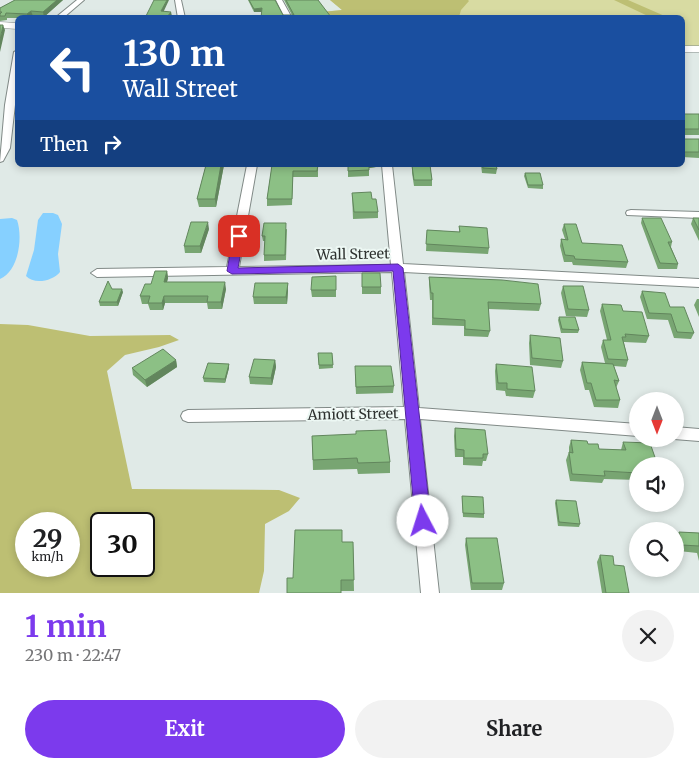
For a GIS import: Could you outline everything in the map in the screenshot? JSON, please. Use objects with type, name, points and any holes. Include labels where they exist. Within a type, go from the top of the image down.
[{"type":"street","points":[[62,15],[81,0]]},
{"type":"street","points":[[178,0],[181,15]]},
{"type":"street","points":[[279,0],[287,15]]},
{"type":"street","points":[[0,24],[15,26]]},
{"type":"street","points":[[685,49],[699,49]]},
{"type":"street","points":[[0,159],[5,148],[15,72]]},
{"type":"street","points":[[5,140],[15,139]]},
{"type":"street","points":[[232,271],[252,167]]},
{"type":"street","points":[[387,167],[430,593]]},
{"type":"street","points":[[631,213],[699,215]]},
{"type":"street","name":"Wall Street","points":[[97,273],[398,268],[699,283]]},
{"type":"street","name":"Amiott Street","points":[[188,416],[413,413],[629,429]]},
{"type":"street","points":[[684,434],[699,435]]},
{"type":"green space","points":[[330,0],[699,0],[699,49],[685,49],[685,15],[324,15],[322,12],[342,10]]},
{"type":"green space","points":[[330,0],[469,1],[461,10],[460,15],[324,15],[322,12],[342,10]]},
{"type":"green space","points":[[614,0],[628,0],[662,15],[646,15]]},
{"type":"green space","points":[[0,324],[28,325],[90,336],[170,335],[179,340],[125,355],[107,371],[132,489],[279,490],[300,498],[289,511],[265,524],[264,571],[259,593],[0,593]]},
{"type":"water","points":[[43,213],[58,215],[62,224],[58,254],[60,272],[53,278],[38,281],[29,279],[26,276],[34,250],[38,220]]},
{"type":"water","points":[[12,218],[17,220],[19,227],[18,253],[12,269],[0,279],[0,219]]},
{"type":"building","points":[[15,0],[57,0],[43,12],[31,11],[27,14],[6,13],[5,16],[0,16],[2,12],[0,12],[0,8]]},
{"type":"building","points":[[154,0],[167,0],[161,11],[171,12],[168,15],[146,15]]},
{"type":"building","points":[[249,0],[275,0],[283,15],[261,15],[262,8],[254,9]]},
{"type":"building","points":[[286,0],[318,0],[329,15],[294,15]]},
{"type":"building","points":[[0,25],[3,25],[0,40]]},
{"type":"building","points":[[685,114],[699,114],[699,129],[685,129]]},
{"type":"building","points":[[685,139],[699,139],[699,152],[685,152]]},
{"type":"building","points":[[205,167],[221,167],[215,199],[197,199]]},
{"type":"building","points":[[272,167],[318,167],[317,171],[293,171],[292,199],[267,199]]},
{"type":"building","points":[[348,167],[369,167],[369,170],[348,171]]},
{"type":"building","points":[[412,167],[430,167],[432,180],[414,180]]},
{"type":"building","points":[[496,167],[497,169],[483,168]]},
{"type":"building","points":[[525,173],[540,173],[543,185],[528,185]]},
{"type":"building","points":[[371,192],[372,199],[376,199],[378,212],[354,212],[352,193]]},
{"type":"building","points":[[642,218],[661,218],[672,242],[668,242],[678,264],[660,263]]},
{"type":"building","points":[[693,218],[699,218],[699,230]]},
{"type":"building","points":[[191,222],[208,222],[200,246],[184,246]]},
{"type":"building","points":[[264,223],[286,223],[285,255],[264,255],[265,236],[262,236]]},
{"type":"building","points":[[564,224],[576,224],[582,243],[622,245],[628,262],[575,259],[574,256],[565,255],[561,239],[568,240]]},
{"type":"building","points":[[459,226],[487,228],[489,248],[426,244],[427,230],[460,232]]},
{"type":"building","points":[[155,271],[167,271],[164,282],[225,282],[221,302],[207,302],[208,296],[164,296],[162,303],[148,303],[150,296],[140,296],[145,284],[151,284]]},
{"type":"building","points":[[362,273],[380,273],[381,287],[362,287]]},
{"type":"building","points":[[336,276],[336,290],[311,290],[312,277]]},
{"type":"building","points":[[429,277],[502,280],[538,284],[541,304],[488,302],[490,331],[465,329],[465,320],[433,318],[433,293],[431,293]]},
{"type":"building","points":[[108,281],[112,289],[122,289],[117,302],[99,302]]},
{"type":"building","points":[[255,283],[288,283],[286,297],[253,297]]},
{"type":"building","points":[[563,286],[583,286],[589,310],[568,309]]},
{"type":"building","points":[[642,291],[665,293],[670,307],[684,307],[694,333],[677,332],[671,314],[649,313]]},
{"type":"building","points":[[602,304],[621,305],[623,311],[642,312],[649,336],[625,334],[626,337],[622,337],[628,360],[608,359],[603,340],[611,340]]},
{"type":"building","points":[[559,317],[575,317],[579,330],[562,329]]},
{"type":"building","points":[[530,335],[560,338],[563,361],[532,358]]},
{"type":"building","points":[[163,349],[176,360],[145,380],[132,368]]},
{"type":"building","points":[[318,353],[332,353],[333,365],[319,365]]},
{"type":"building","points":[[254,359],[275,360],[271,378],[249,377]]},
{"type":"building","points":[[582,362],[613,364],[619,381],[614,380],[620,400],[596,400],[591,383],[587,383]]},
{"type":"building","points":[[208,363],[229,364],[225,379],[203,378]]},
{"type":"building","points":[[496,364],[532,367],[535,391],[507,389],[507,383],[498,383]]},
{"type":"building","points":[[355,366],[391,366],[394,386],[356,387]]},
{"type":"building","points":[[455,428],[485,430],[488,454],[483,454],[483,458],[464,458],[464,450],[456,449]]},
{"type":"building","points":[[386,430],[390,462],[358,463],[357,458],[313,460],[312,436],[356,434],[356,431]]},
{"type":"building","points":[[571,440],[598,444],[599,449],[626,450],[623,442],[629,442],[629,448],[652,448],[655,457],[629,457],[629,472],[604,471],[605,476],[572,474],[569,452],[573,453]]},
{"type":"building","points":[[462,496],[483,497],[484,514],[463,513]]},
{"type":"building","points":[[556,500],[576,501],[580,524],[559,522]]},
{"type":"building","points":[[295,530],[342,530],[342,542],[353,542],[354,580],[341,580],[341,593],[287,593],[287,578],[293,578]]},
{"type":"building","points":[[684,532],[699,533],[699,546],[684,545]]},
{"type":"building","points":[[466,538],[497,538],[504,583],[472,583]]},
{"type":"building","points":[[600,555],[613,556],[614,565],[624,566],[629,593],[606,593]]},
{"type":"route","points":[[239,236],[232,271],[398,268],[423,521]]}]
